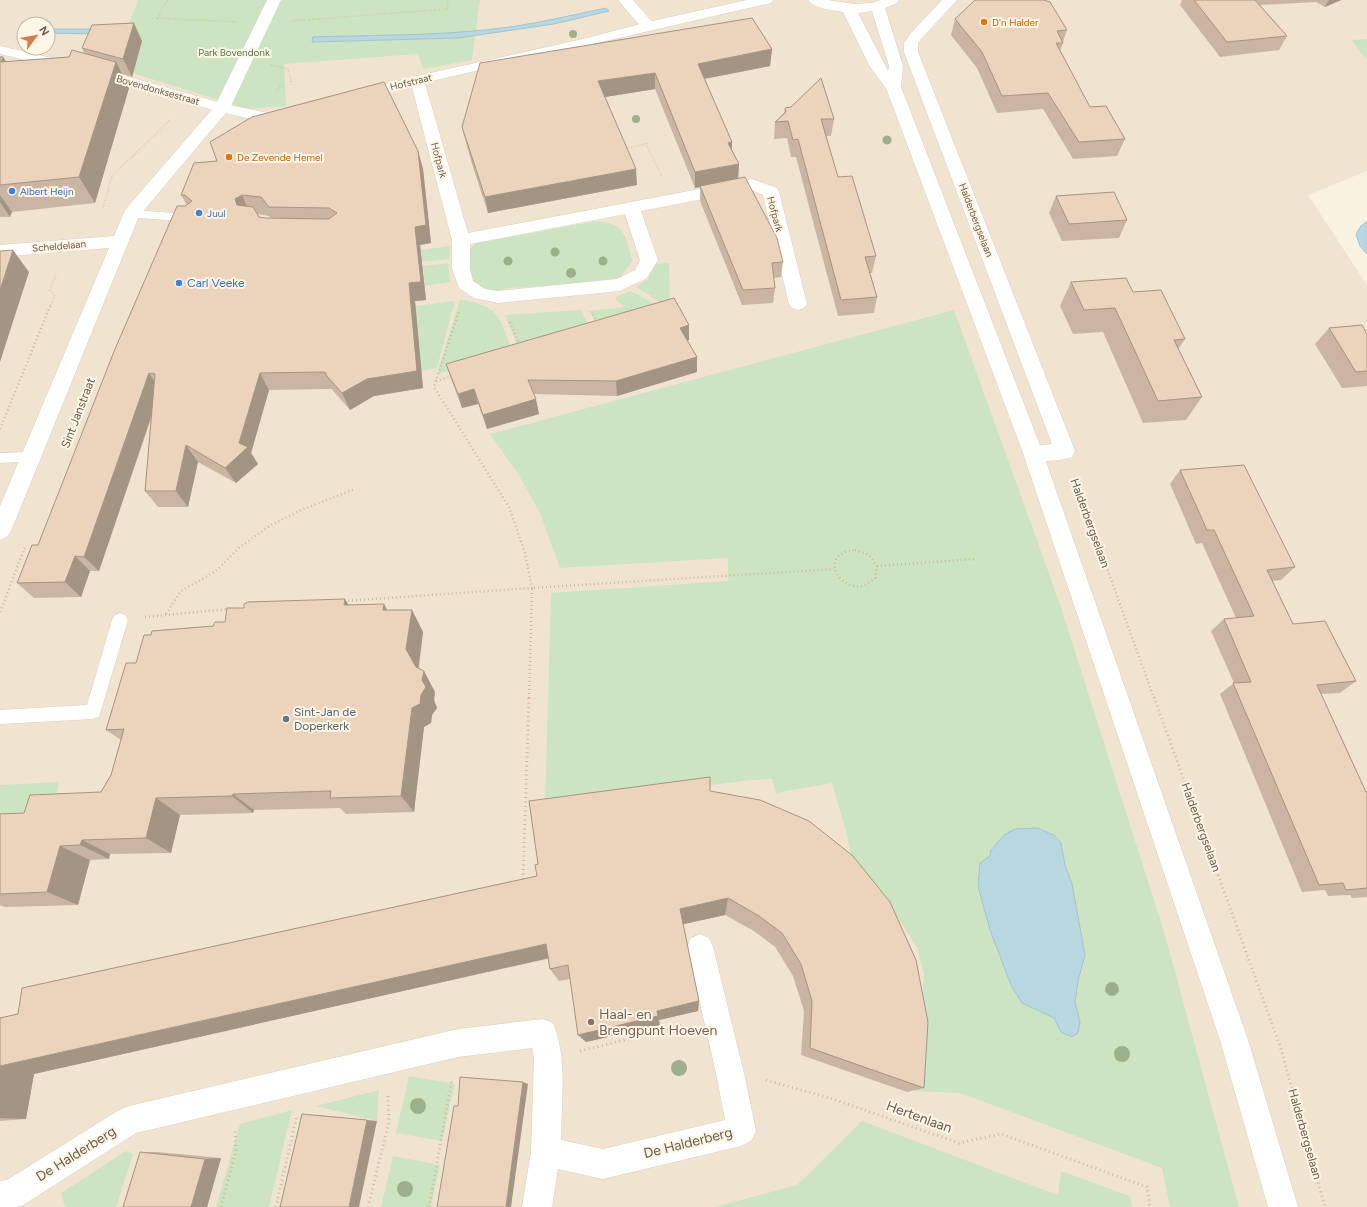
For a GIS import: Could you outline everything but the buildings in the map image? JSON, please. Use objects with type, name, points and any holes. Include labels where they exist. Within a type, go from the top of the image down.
[{"type":"street","points":[[0,531],[118,241],[131,214],[222,108],[264,24],[274,0]]},
{"type":"street","points":[[625,0],[648,26]]},
{"type":"street","name":"Hofstraat","points":[[648,26],[715,0]]},
{"type":"street","name":"Hofstraat","points":[[343,99],[417,80],[766,0]]},
{"type":"street","points":[[815,0],[836,7],[849,9],[877,6],[892,0]]},
{"type":"street","name":"Halderbergselaan","points":[[950,0],[910,43],[911,52],[1065,451]]},
{"type":"street","points":[[877,6],[896,66],[893,87]]},
{"type":"street","points":[[849,9],[877,67],[893,87],[1034,453],[1234,1040],[1283,1207]]},
{"type":"street","name":"Bovendonksestraat","points":[[0,50],[99,73],[222,108]]},
{"type":"street","name":"Hofpark","points":[[417,80],[461,240],[461,269],[465,284],[467,286]]},
{"type":"street","points":[[222,108],[268,118],[299,111]]},
{"type":"street","name":"Hofpark","points":[[461,240],[752,184],[771,192],[798,304]]},
{"type":"street","points":[[467,286],[480,294],[498,297],[620,285],[641,274],[649,260],[631,208]]},
{"type":"street","name":"Scheldelaan","points":[[0,251],[118,241]]},
{"type":"street","points":[[1034,453],[1065,451]]},
{"type":"street","name":"De Halderberg","points":[[546,1152],[603,1164],[741,1131],[730,1073],[700,947]]},
{"type":"street","name":"De Halderberg","points":[[0,1196],[12,1194],[129,1120],[153,1113],[233,1096],[458,1043],[543,1033],[548,1059],[546,1152],[537,1207]]},
{"type":"lane","points":[[131,214],[194,219]]},
{"type":"lane","points":[[0,458],[30,457]]},
{"type":"lane","points":[[0,717],[93,712],[120,620]]},
{"type":"path","points":[[167,0],[158,18],[264,24],[447,9],[448,0]]},
{"type":"path","points":[[102,211],[112,176],[191,99]]},
{"type":"path","points":[[617,150],[646,144],[673,199]]},
{"type":"path","points":[[0,429],[56,295],[50,290],[67,246]]},
{"type":"path","points":[[626,282],[669,307]]},
{"type":"path","points":[[467,286],[434,387],[454,421],[481,460],[508,508],[525,553],[532,588],[523,879]]},
{"type":"path","points":[[489,295],[492,302],[508,318],[522,349]]},
{"type":"path","points":[[436,381],[458,375]]},
{"type":"path","name":"Halderbergselaan","points":[[1065,451],[1281,1049],[1325,1207]]},
{"type":"path","points":[[166,614],[181,591],[216,571],[240,547],[271,525],[301,510],[355,489]]},
{"type":"path","points":[[0,612],[26,545]]},
{"type":"path","points":[[855,550],[869,555],[877,566],[875,578],[866,585],[860,586],[846,584],[836,575],[834,569],[837,557],[842,553],[855,550]]},
{"type":"path","points":[[877,566],[974,559]]},
{"type":"path","points":[[342,601],[834,569]]},
{"type":"path","points":[[120,620],[166,614],[230,609]]},
{"type":"path","points":[[548,1059],[716,1017]]},
{"type":"path","points":[[429,1207],[458,1043]]},
{"type":"path","points":[[368,1207],[389,1122],[387,1060]]},
{"type":"path","name":"Hertenlaan","points":[[730,1073],[775,1082],[833,1099],[959,1143],[1001,1134],[1147,1187],[1150,1207]]},
{"type":"path","points":[[276,1207],[306,1079]]},
{"type":"path","points":[[221,1207],[236,1151],[233,1096]]},
{"type":"shaded area","points":[[0,0],[1367,0],[1367,171],[1308,195],[1367,285],[1367,1207],[0,1207]]},
{"type":"green space","name":"Park Bovendonk","points":[[137,0],[480,0],[472,60],[424,69],[417,54],[284,64],[286,106],[248,109],[110,66],[138,2]]},
{"type":"green space","points":[[1367,39],[1367,60],[1351,40]]},
{"type":"green space","points":[[596,221],[606,222],[619,228],[626,238],[632,261],[619,279],[602,283],[508,288],[494,292],[482,291],[466,281],[467,252],[476,243]]},
{"type":"green space","points":[[450,246],[449,259],[422,262],[421,250]]},
{"type":"green space","points":[[448,263],[450,282],[425,286],[423,266]]},
{"type":"green space","points":[[669,263],[670,307],[636,287],[648,279],[654,264]]},
{"type":"green space","points":[[631,291],[664,309],[599,327],[589,311],[626,307],[617,301],[616,297]]},
{"type":"green space","points":[[460,299],[484,306],[497,315],[501,321],[513,352],[437,374]]},
{"type":"green space","points":[[455,301],[437,368],[421,371],[415,306]]},
{"type":"green space","points":[[581,310],[590,329],[519,350],[505,315]]},
{"type":"green space","points":[[954,310],[1061,607],[1165,935],[1239,1207],[1170,1207],[1162,1168],[960,1093],[915,1091],[924,975],[917,948],[881,891],[853,868],[847,835],[832,783],[776,793],[772,779],[751,780],[545,807],[551,593],[728,581],[728,558],[560,568],[540,513],[518,474],[490,434]]},
{"type":"green space","points":[[59,782],[55,805],[25,822],[0,907],[0,785]]},
{"type":"green space","points":[[409,1076],[455,1084],[442,1141],[396,1133]]},
{"type":"green space","points":[[379,1090],[377,1121],[316,1106]]},
{"type":"green space","points":[[292,1110],[269,1207],[216,1207],[240,1124]]},
{"type":"green space","points":[[862,1121],[1058,1195],[1061,1171],[1130,1196],[1132,1207],[715,1207],[797,1185]]},
{"type":"green space","points":[[126,1151],[133,1154],[116,1207],[65,1207],[61,1193]]},
{"type":"green space","points":[[393,1156],[440,1165],[431,1207],[381,1207]]},
{"type":"water","points":[[606,8],[609,11],[554,24],[458,38],[312,42],[313,37],[426,34],[493,29],[535,23]]},
{"type":"water","points":[[56,29],[99,29],[96,34],[56,33]]},
{"type":"water","points":[[1367,221],[1367,254],[1360,246],[1356,234],[1361,226]]},
{"type":"water","points":[[1037,828],[1054,835],[1061,843],[1065,865],[1072,884],[1085,955],[1078,981],[1075,1002],[1080,1022],[1078,1033],[1072,1037],[1061,1032],[1054,1018],[1022,1003],[1011,985],[990,930],[978,886],[980,863],[990,856],[991,850],[1004,835],[1015,829]]},
{"type":"place","name":"D'n Halder","points":[[984,22]]},
{"type":"place","name":"De Zevende Hemel","points":[[229,157]]},
{"type":"place","name":"Albert Heijn","points":[[12,191]]},
{"type":"place","name":"Juul","points":[[199,213]]},
{"type":"place","name":"Carl Veeke","points":[[179,283]]},
{"type":"place","name":"Sint-Jan de Doperkerk","points":[[286,719]]},
{"type":"place","name":"Haal- en Brengpunt Hoeven","points":[[591,1022]]}]
